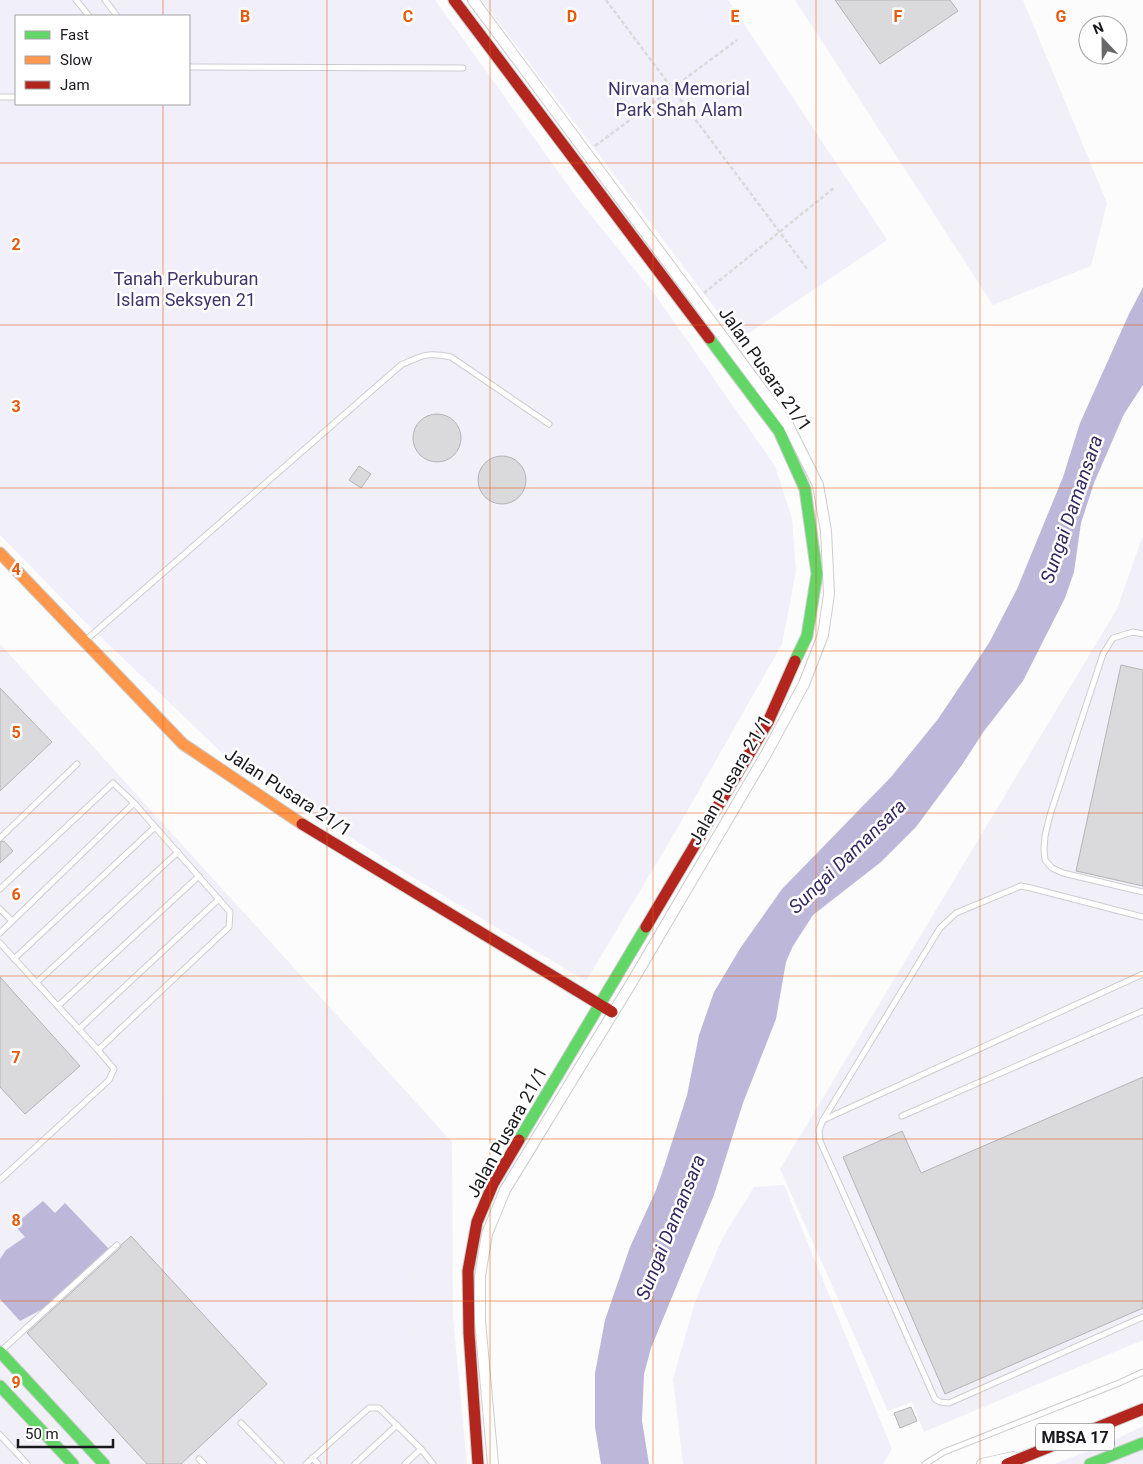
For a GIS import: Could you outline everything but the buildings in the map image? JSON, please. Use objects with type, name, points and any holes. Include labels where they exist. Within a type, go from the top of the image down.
[{"type":"street","name":"Jalan Pusara 21/1","points":[[454,0],[779,431],[805,488],[816,574],[807,636],[768,722],[494,1184],[477,1222],[468,1271],[469,1333],[478,1464]]},
{"type":"street","name":"Jalan Pusara 21/1","points":[[473,0],[788,425],[818,485],[826,531],[829,594],[823,635],[804,684],[697,874],[505,1190],[487,1234],[480,1276],[480,1321],[494,1464]]},
{"type":"street","name":"Jalan Pusara 21/1","points":[[0,553],[183,744],[324,838],[612,1012]]},
{"type":"street","points":[[0,1352],[104,1464]]},
{"type":"street","points":[[0,1386],[73,1464]]},
{"type":"street","name":"MBSA 17","points":[[1007,1464],[1143,1409]]},
{"type":"street","name":"MBSA 17","points":[[1090,1464],[1143,1443]]},
{"type":"street","points":[[982,1464],[1045,1449]]},
{"type":"lane","points":[[76,0],[88,15]]},
{"type":"lane","points":[[105,0],[116,15]]},
{"type":"lane","points":[[190,67],[463,68]]},
{"type":"lane","points":[[0,97],[15,97]]},
{"type":"lane","points":[[84,642],[401,365],[424,354],[451,357],[549,424]]},
{"type":"lane","points":[[1143,634],[1133,632],[1113,638],[1103,654],[1050,815],[1044,850],[1045,860],[1052,868],[1063,873],[1143,892]]},
{"type":"lane","points":[[0,838],[77,764]]},
{"type":"lane","points":[[0,889],[113,783],[134,803],[230,912],[228,926],[98,1050]]},
{"type":"lane","points":[[0,933],[134,803]]},
{"type":"lane","points":[[14,959],[155,827]]},
{"type":"lane","points":[[36,983],[178,852]]},
{"type":"lane","points":[[58,1006],[199,876]]},
{"type":"lane","points":[[1143,917],[1020,886],[956,913],[940,928],[823,1120],[819,1130],[820,1141],[935,1399],[940,1402],[949,1403],[1143,1317]]},
{"type":"lane","points":[[79,1029],[219,899]]},
{"type":"lane","points":[[0,909],[12,922]]},
{"type":"lane","points":[[0,943],[114,1069],[109,1080],[0,1180]]},
{"type":"lane","points":[[823,1120],[1143,974]]},
{"type":"lane","points":[[902,1116],[1143,1011]]},
{"type":"lane","points":[[0,1352],[117,1245]]},
{"type":"lane","points":[[925,1464],[944,1452],[1143,1372]]},
{"type":"lane","points":[[306,1464],[369,1408],[379,1408],[433,1464]]},
{"type":"lane","points":[[241,1423],[281,1464]]},
{"type":"lane","points":[[355,1464],[397,1426]]},
{"type":"lane","points":[[0,1435],[26,1464]]},
{"type":"lane","points":[[405,1464],[421,1450]]},
{"type":"lane","points":[[312,1458],[318,1464]]},
{"type":"lane","points":[[199,1459],[204,1464]]},
{"type":"path","points":[[606,0],[808,270]]},
{"type":"path","points":[[586,153],[737,40]]},
{"type":"path","points":[[695,301],[835,187]]},
{"type":"shaded area","points":[[795,0],[1023,0],[1107,203],[1091,266],[993,305]]},
{"type":"shaded area","points":[[427,336],[576,435],[481,582],[294,452]]},
{"type":"shaded area","points":[[1143,535],[1143,1340],[924,1432],[912,1402],[888,1411],[780,1169],[1117,609]]},
{"type":"shaded area","points":[[0,644],[452,1142],[453,1317],[467,1464],[0,1464]]},
{"type":"shaded area","points":[[1143,1426],[1143,1464],[1054,1464],[1102,1446]]},
{"type":"green space","name":"Tanah Perkuburan Islam Seksyen 21","points":[[0,0],[435,0],[577,198],[656,296],[775,466],[792,519],[796,571],[782,644],[677,829],[586,981],[396,867],[221,752],[85,622],[0,535]],"holes":[[[427,336],[575,435],[481,582],[294,452]]]},
{"type":"green space","name":"Nirvana Memorial Park Shah Alam","points":[[482,0],[728,0],[887,240],[739,340]]},
{"type":"green space","points":[[287,972],[424,1121],[427,1174],[381,1216],[216,1038]]},
{"type":"green space","points":[[210,1080],[234,1083],[259,1093],[403,1249],[413,1278],[415,1293],[416,1306],[411,1334],[391,1369],[364,1387],[331,1397],[302,1397],[288,1408],[108,1211],[108,1177],[112,1147],[133,1114],[161,1096],[184,1086]]},
{"type":"green space","points":[[784,1185],[892,1449],[883,1464],[683,1464],[673,1379],[695,1302],[722,1239],[754,1187]]},
{"type":"water","name":"Sungai Damansara","points":[[1143,287],[1143,385],[1124,414],[1094,483],[1081,523],[1074,572],[1065,598],[1023,681],[984,731],[962,765],[916,827],[881,862],[813,915],[793,946],[786,962],[776,1019],[743,1103],[714,1195],[651,1348],[644,1374],[642,1421],[649,1464],[601,1464],[595,1427],[595,1373],[605,1320],[630,1247],[656,1190],[665,1164],[687,1095],[699,1035],[714,992],[741,947],[782,889],[891,777],[938,719],[989,643],[1017,589],[1063,477],[1080,423]]},
{"type":"water","points":[[43,1201],[55,1213],[65,1203],[110,1250],[46,1307],[20,1321],[0,1299],[0,1259],[6,1250],[25,1237],[14,1225]]},
{"type":"traffic: fast","points":[[709,338],[779,431],[805,489],[817,574],[807,636],[795,661]]},
{"type":"traffic: fast","points":[[519,1140],[646,927]]},
{"type":"traffic: fast","points":[[0,1352],[104,1464]]},
{"type":"traffic: fast","points":[[0,1386],[73,1464]]},
{"type":"traffic: fast","points":[[1090,1464],[1143,1443]]},
{"type":"traffic: slow","points":[[0,553],[183,744],[302,824]]},
{"type":"traffic: jam","points":[[454,0],[709,338]]},
{"type":"traffic: jam","points":[[646,927],[768,722],[795,661]]},
{"type":"traffic: jam","points":[[302,824],[612,1012]]},
{"type":"traffic: jam","points":[[478,1464],[469,1333],[468,1271],[477,1222],[493,1184],[519,1140]]},
{"type":"traffic: jam","points":[[1007,1464],[1143,1409]]}]
